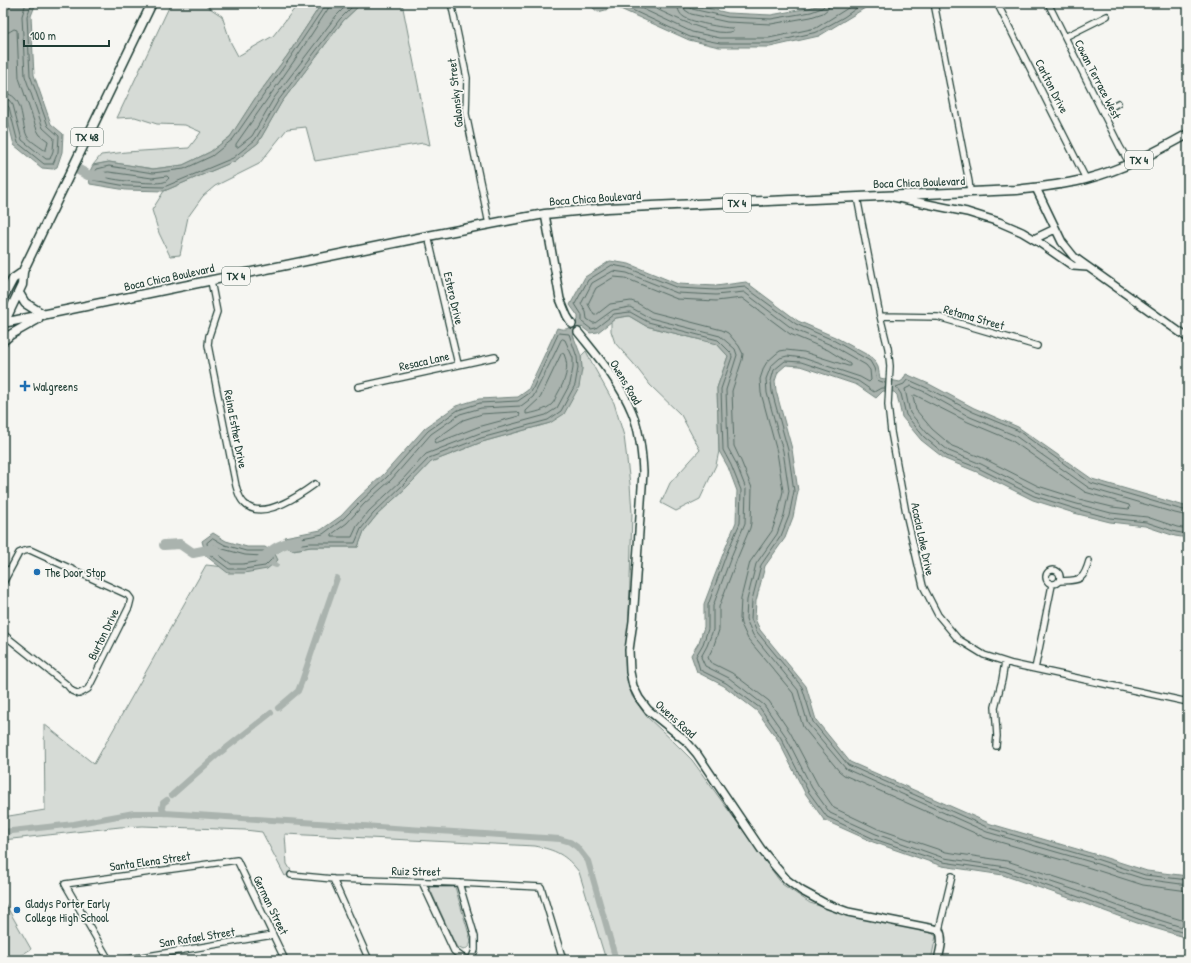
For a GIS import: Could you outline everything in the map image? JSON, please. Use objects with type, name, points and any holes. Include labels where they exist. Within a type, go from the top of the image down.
[{"type":"main road","name":"TX 48","points":[[3,324],[19,293],[22,285],[23,272],[152,3]]},
{"type":"main road","name":"Boca Chica Boulevard","points":[[3,324],[428,236],[544,214],[607,208],[1036,188],[1086,179],[1130,164],[1188,134]]},
{"type":"main road","name":"TX 48","points":[[3,290],[13,279],[23,272]]},
{"type":"main road","points":[[3,298],[13,279]]},
{"type":"main road","points":[[19,293],[25,303],[44,315]]},
{"type":"main road","name":"TX 4","points":[[3,341],[10,335],[44,315]]},
{"type":"street","points":[[934,3],[970,192]]},
{"type":"street","name":"Carlton Drive","points":[[997,3],[1086,179]]},
{"type":"street","name":"Cowan Terrace West","points":[[1048,3],[1130,164]]},
{"type":"street","name":"Galonsky Street","points":[[452,7],[467,78],[466,114],[489,224]]},
{"type":"street","points":[[1065,38],[1107,16]]},
{"type":"street","points":[[1103,112],[1118,103]]},
{"type":"street","points":[[1036,188],[1055,229],[1062,242],[1070,252],[1088,267],[1188,338]]},
{"type":"street","points":[[889,196],[967,212],[999,222],[1034,239],[1073,266],[1088,267]]},
{"type":"street","name":"Acacia Lake Drive","points":[[857,197],[880,316],[888,348],[890,366],[888,405],[891,432],[906,513],[923,586],[938,615],[958,639],[984,655],[1035,669],[1188,702]]},
{"type":"street","points":[[544,214],[560,299],[572,324]]},
{"type":"street","points":[[1034,239],[1055,229]]},
{"type":"street","name":"Estero Drive","points":[[428,236],[458,364]]},
{"type":"street","name":"Reina Esther Drive","points":[[211,281],[217,312],[209,336],[208,345],[236,486],[240,497],[245,504],[252,509],[261,510],[272,508],[288,502],[315,484]]},
{"type":"street","name":"Retama Street","points":[[880,316],[938,317],[1038,346]]},
{"type":"street","name":"Owens Road","points":[[578,332],[620,388],[632,412],[642,449],[643,472],[629,650],[630,672],[639,698],[648,710],[685,740],[761,849],[787,880],[802,891],[826,904],[848,912],[939,930]]},
{"type":"street","name":"Resaca Lane","points":[[358,388],[458,364],[495,357]]},
{"type":"street","name":"Burton Drive","points":[[3,583],[19,553],[24,550],[30,550],[128,595],[131,599],[129,606],[88,689],[79,694],[72,691],[67,685],[3,634]]},
{"type":"street","points":[[1052,585],[1060,581],[1076,580],[1081,578],[1086,572],[1089,561]]},
{"type":"street","points":[[3,568],[9,571]]},
{"type":"street","points":[[1052,585],[1049,584],[1046,579],[1047,574],[1052,570],[1057,571],[1060,576],[1060,581]]},
{"type":"street","points":[[1035,669],[1052,585]]},
{"type":"street","points":[[996,746],[997,736],[995,707],[1005,662]]},
{"type":"street","name":"Santa Elena Street","points":[[108,960],[65,884],[237,860]]},
{"type":"street","name":"German Street","points":[[237,860],[285,960]]},
{"type":"street","name":"Ruiz Street","points":[[291,876],[333,879],[459,882],[541,887],[563,960]]},
{"type":"street","points":[[938,960],[942,942],[942,937],[939,930],[952,876]]},
{"type":"street","points":[[333,879],[369,960]]},
{"type":"street","points":[[422,882],[454,951],[463,958],[471,960],[475,950],[475,937],[459,882]]},
{"type":"street","name":"San Rafael Street","points":[[124,960],[273,935]]},
{"type":"shaded area","points":[[171,3],[202,3],[222,16],[231,43],[238,56],[273,36],[299,3],[322,3],[287,56],[254,100],[231,136],[210,152],[183,165],[153,169],[109,162],[93,165],[101,155],[189,148],[201,132],[185,125],[157,124],[135,117],[117,118]]},
{"type":"shaded area","points":[[362,3],[402,3],[430,145],[423,143],[315,161],[306,127],[287,129],[259,164],[215,186],[203,196],[188,217],[180,255],[170,256],[159,233],[152,210],[164,191],[235,161],[258,143],[281,103],[343,21]]},
{"type":"shaded area","points":[[629,316],[646,326],[717,344],[728,356],[717,388],[719,451],[716,465],[700,499],[676,511],[661,503],[670,483],[700,450],[681,415],[650,385],[615,343],[611,331],[611,322],[616,318]]},
{"type":"shaded area","points":[[586,351],[614,403],[624,436],[632,513],[627,680],[632,696],[647,717],[692,760],[782,884],[810,903],[846,914],[930,932],[936,936],[931,960],[606,960],[579,872],[570,861],[560,854],[549,849],[535,846],[285,834],[287,864],[292,872],[285,876],[262,832],[143,826],[120,827],[3,840],[3,817],[45,810],[44,724],[94,764],[206,565],[225,567],[277,560],[275,554],[287,547],[293,550],[311,547],[358,547],[364,531],[376,516],[431,462],[482,442],[550,423],[582,369],[581,356]]},
{"type":"shaded area","points":[[429,887],[455,887],[471,941],[469,946],[463,950],[456,946]]},
{"type":"shaded area","points":[[3,900],[31,949],[13,960],[3,960]]},
{"type":"water","points":[[9,3],[36,3],[31,16],[34,75],[51,124],[63,134],[62,152],[57,167],[53,169],[42,168],[14,145],[3,101],[3,23]]},
{"type":"water","points":[[322,3],[362,3],[343,21],[281,103],[258,143],[235,161],[164,191],[126,190],[90,184],[88,175],[93,165],[109,162],[153,169],[183,165],[210,152],[230,137]]},
{"type":"water","points":[[587,3],[686,3],[728,13],[771,15],[809,8],[826,3],[869,3],[865,8],[819,36],[770,47],[719,47],[689,40],[616,7],[598,12]]},
{"type":"water","points":[[610,261],[629,264],[678,284],[716,286],[746,282],[798,321],[835,337],[873,358],[878,367],[880,378],[900,382],[906,374],[929,384],[974,408],[1018,427],[1092,479],[1188,507],[1188,538],[1175,536],[1145,526],[1110,522],[1074,513],[1033,500],[977,472],[945,459],[921,440],[902,417],[897,395],[894,392],[883,391],[876,398],[857,385],[800,366],[786,365],[778,372],[775,381],[776,391],[792,449],[798,491],[793,517],[785,538],[765,566],[756,601],[755,619],[760,630],[806,686],[816,720],[850,762],[991,824],[1147,871],[1188,876],[1188,938],[1137,923],[1003,875],[942,866],[873,842],[824,820],[805,793],[778,740],[757,711],[724,686],[697,672],[691,655],[699,642],[704,627],[704,604],[736,522],[737,491],[728,467],[719,451],[717,388],[728,356],[717,344],[646,326],[629,316],[616,318],[598,332],[590,333],[582,327],[573,335],[581,356],[582,369],[579,387],[564,414],[550,423],[482,442],[431,462],[376,516],[364,531],[358,547],[311,547],[292,550],[287,547],[284,537],[321,530],[341,516],[384,474],[425,428],[456,406],[479,399],[518,397],[528,390],[557,328],[568,328],[578,320],[578,316],[570,305],[585,277]]},
{"type":"water","points":[[213,533],[226,541],[247,547],[265,547],[275,554],[278,560],[267,569],[244,573],[228,573],[206,556],[202,541]]},
{"type":"waterway","points":[[77,169],[88,175],[102,176]]},
{"type":"waterway","points":[[261,560],[278,547],[287,543],[298,541]]},
{"type":"waterway","points":[[164,545],[180,544],[193,553],[213,549],[217,551]]},
{"type":"waterway","points":[[278,708],[298,691],[337,578]]},
{"type":"waterway","points":[[172,795],[216,756],[271,713]]},
{"type":"waterway","points":[[165,813],[162,808],[163,803],[167,800]]},
{"type":"waterway","points":[[3,832],[74,824],[134,813],[165,813],[560,839],[570,842],[577,847],[588,861],[616,960]]},
{"type":"place","name":"Walgreens","points":[[25,386]]},
{"type":"place","name":"The Door Stop","points":[[37,572]]},
{"type":"place","name":"Gladys Porter Early College High School","points":[[17,910]]}]
